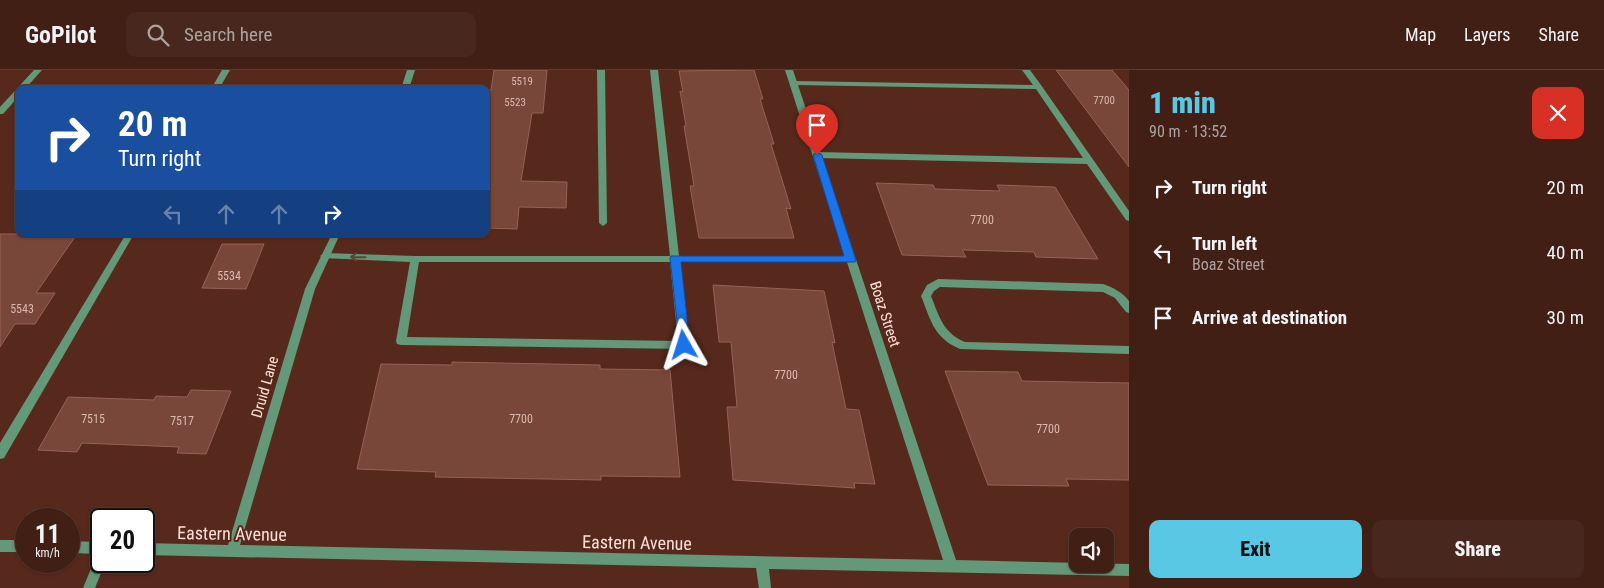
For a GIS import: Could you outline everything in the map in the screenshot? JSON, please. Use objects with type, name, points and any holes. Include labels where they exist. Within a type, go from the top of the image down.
[{"type":"street","points":[[24,85],[38,70]]},
{"type":"street","points":[[217,85],[226,70]]},
{"type":"street","points":[[406,85],[411,70]]},
{"type":"street","points":[[601,70],[603,223]]},
{"type":"street","points":[[415,259],[401,341],[684,345],[654,70]]},
{"type":"street","name":"Boaz Street","points":[[789,70],[952,567]]},
{"type":"street","points":[[1026,70],[1129,218]]},
{"type":"street","points":[[794,83],[1038,87]]},
{"type":"street","points":[[0,112],[15,96]]},
{"type":"street","points":[[817,155],[1089,161]]},
{"type":"street","points":[[0,454],[128,237]]},
{"type":"street","name":"Druid Lane","points":[[232,552],[310,289],[334,237]]},
{"type":"street","points":[[325,256],[415,259],[675,258],[851,260]]},
{"type":"street","points":[[1129,309],[1123,298],[1113,291],[1103,288],[938,283],[930,288],[926,296],[942,334],[952,342],[964,346],[1129,350]]},
{"type":"street","points":[[0,546],[15,546]]},
{"type":"street","name":"Eastern Avenue","points":[[155,549],[1129,570]]},
{"type":"street","points":[[762,563],[765,588]]},
{"type":"street","points":[[89,588],[95,573]]},
{"type":"building","points":[[494,70],[547,70],[543,113],[532,113],[521,181],[567,182],[566,208],[519,207],[517,229],[490,228],[491,90]]},
{"type":"building","points":[[754,70],[763,99],[760,99],[774,144],[771,144],[791,209],[786,208],[794,238],[699,238],[690,186],[694,186],[684,126],[686,126],[680,91],[683,92],[679,71]]},
{"type":"building","points":[[1056,70],[1112,70],[1129,90],[1129,167]]},
{"type":"building","points":[[876,183],[933,185],[935,189],[1000,191],[997,185],[1055,187],[1098,259],[1036,257],[1034,252],[962,250],[966,257],[902,255]]},
{"type":"building","points":[[0,234],[15,234],[15,237],[75,237],[36,293],[55,293],[35,324],[15,324],[0,347]]},
{"type":"building","points":[[222,244],[264,244],[246,289],[202,288]]},
{"type":"building","points":[[713,285],[824,291],[846,409],[859,410],[875,484],[854,483],[855,488],[733,480],[727,407],[737,407],[731,342],[719,342]]},
{"type":"building","points":[[452,362],[600,365],[600,369],[670,370],[680,477],[601,476],[601,480],[435,477],[436,472],[357,469],[381,364],[452,365]]},
{"type":"building","points":[[945,371],[1018,372],[1022,381],[1129,383],[1129,480],[1066,479],[1069,486],[988,485]]},
{"type":"building","points":[[191,390],[231,391],[206,454],[177,453],[179,447],[82,443],[77,452],[38,450],[68,397],[154,400],[156,396],[187,397]]},
{"type":"route","points":[[684,345],[675,258],[851,260],[817,155]]}]
